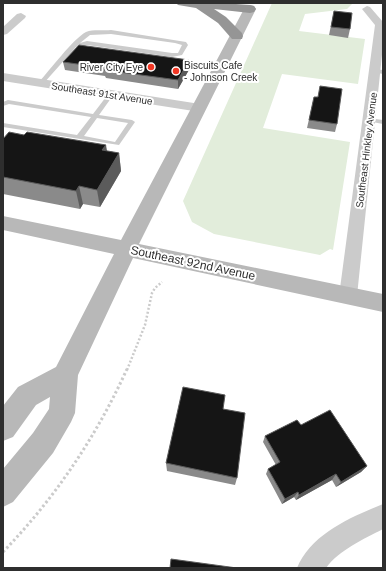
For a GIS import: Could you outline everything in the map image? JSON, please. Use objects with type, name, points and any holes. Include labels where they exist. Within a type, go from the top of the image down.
[{"type":"highway","points":[[182,3],[249,5]]},
{"type":"highway","points":[[198,4],[222,20],[237,36]]},
{"type":"main road","points":[[3,492],[43,443],[62,413],[65,375],[127,248],[237,36],[249,5]]},
{"type":"main road","name":"Southeast 92nd Avenue","points":[[3,223],[383,303]]},
{"type":"main road","points":[[3,428],[27,396],[65,375]]},
{"type":"street","name":"Southeast Hinkley Avenue","points":[[348,296],[376,121],[381,26],[367,9]]},
{"type":"street","points":[[3,32],[21,16]]},
{"type":"street","name":"Southeast 91st Avenue","points":[[3,77],[200,108]]},
{"type":"street","points":[[310,568],[321,553],[348,534],[383,516]]},
{"type":"lane","points":[[41,83],[86,34],[100,32],[175,41],[184,43],[185,45],[180,54],[172,55],[87,43],[75,46]]},
{"type":"lane","points":[[79,138],[111,94]]},
{"type":"lane","points":[[3,104],[8,102],[132,122],[117,144],[3,125]]},
{"type":"path","points":[[3,552],[23,532],[46,503],[86,445],[121,383],[147,317],[153,290],[162,282]]},
{"type":"green space","points":[[272,3],[353,3],[347,9],[305,14],[299,31],[365,39],[358,84],[282,74],[263,128],[350,142],[333,250],[330,249],[320,255],[214,234],[192,222],[183,201]]},
{"type":"building","points":[[334,11],[352,13],[350,29],[331,27]]},
{"type":"building","points":[[79,45],[189,60],[178,80],[104,70],[106,68],[63,62]]},
{"type":"building","points":[[320,86],[342,89],[337,124],[309,120],[314,97],[318,97]]},
{"type":"building","points":[[9,132],[24,135],[27,132],[106,145],[102,150],[119,153],[97,190],[79,186],[76,191],[3,177],[3,139]]},
{"type":"building","points":[[183,387],[225,395],[223,409],[245,413],[237,478],[166,463]]},
{"type":"building","points":[[330,410],[367,466],[341,482],[336,474],[299,495],[298,492],[285,499],[268,469],[280,462],[265,436],[297,420],[301,425]]},
{"type":"building","points":[[171,559],[237,568],[170,568]]},
{"type":"place","name":"River City Eye","points":[[151,67]]},
{"type":"place","name":"Biscuits Cafe - Johnson Creek","points":[[176,71]]}]
